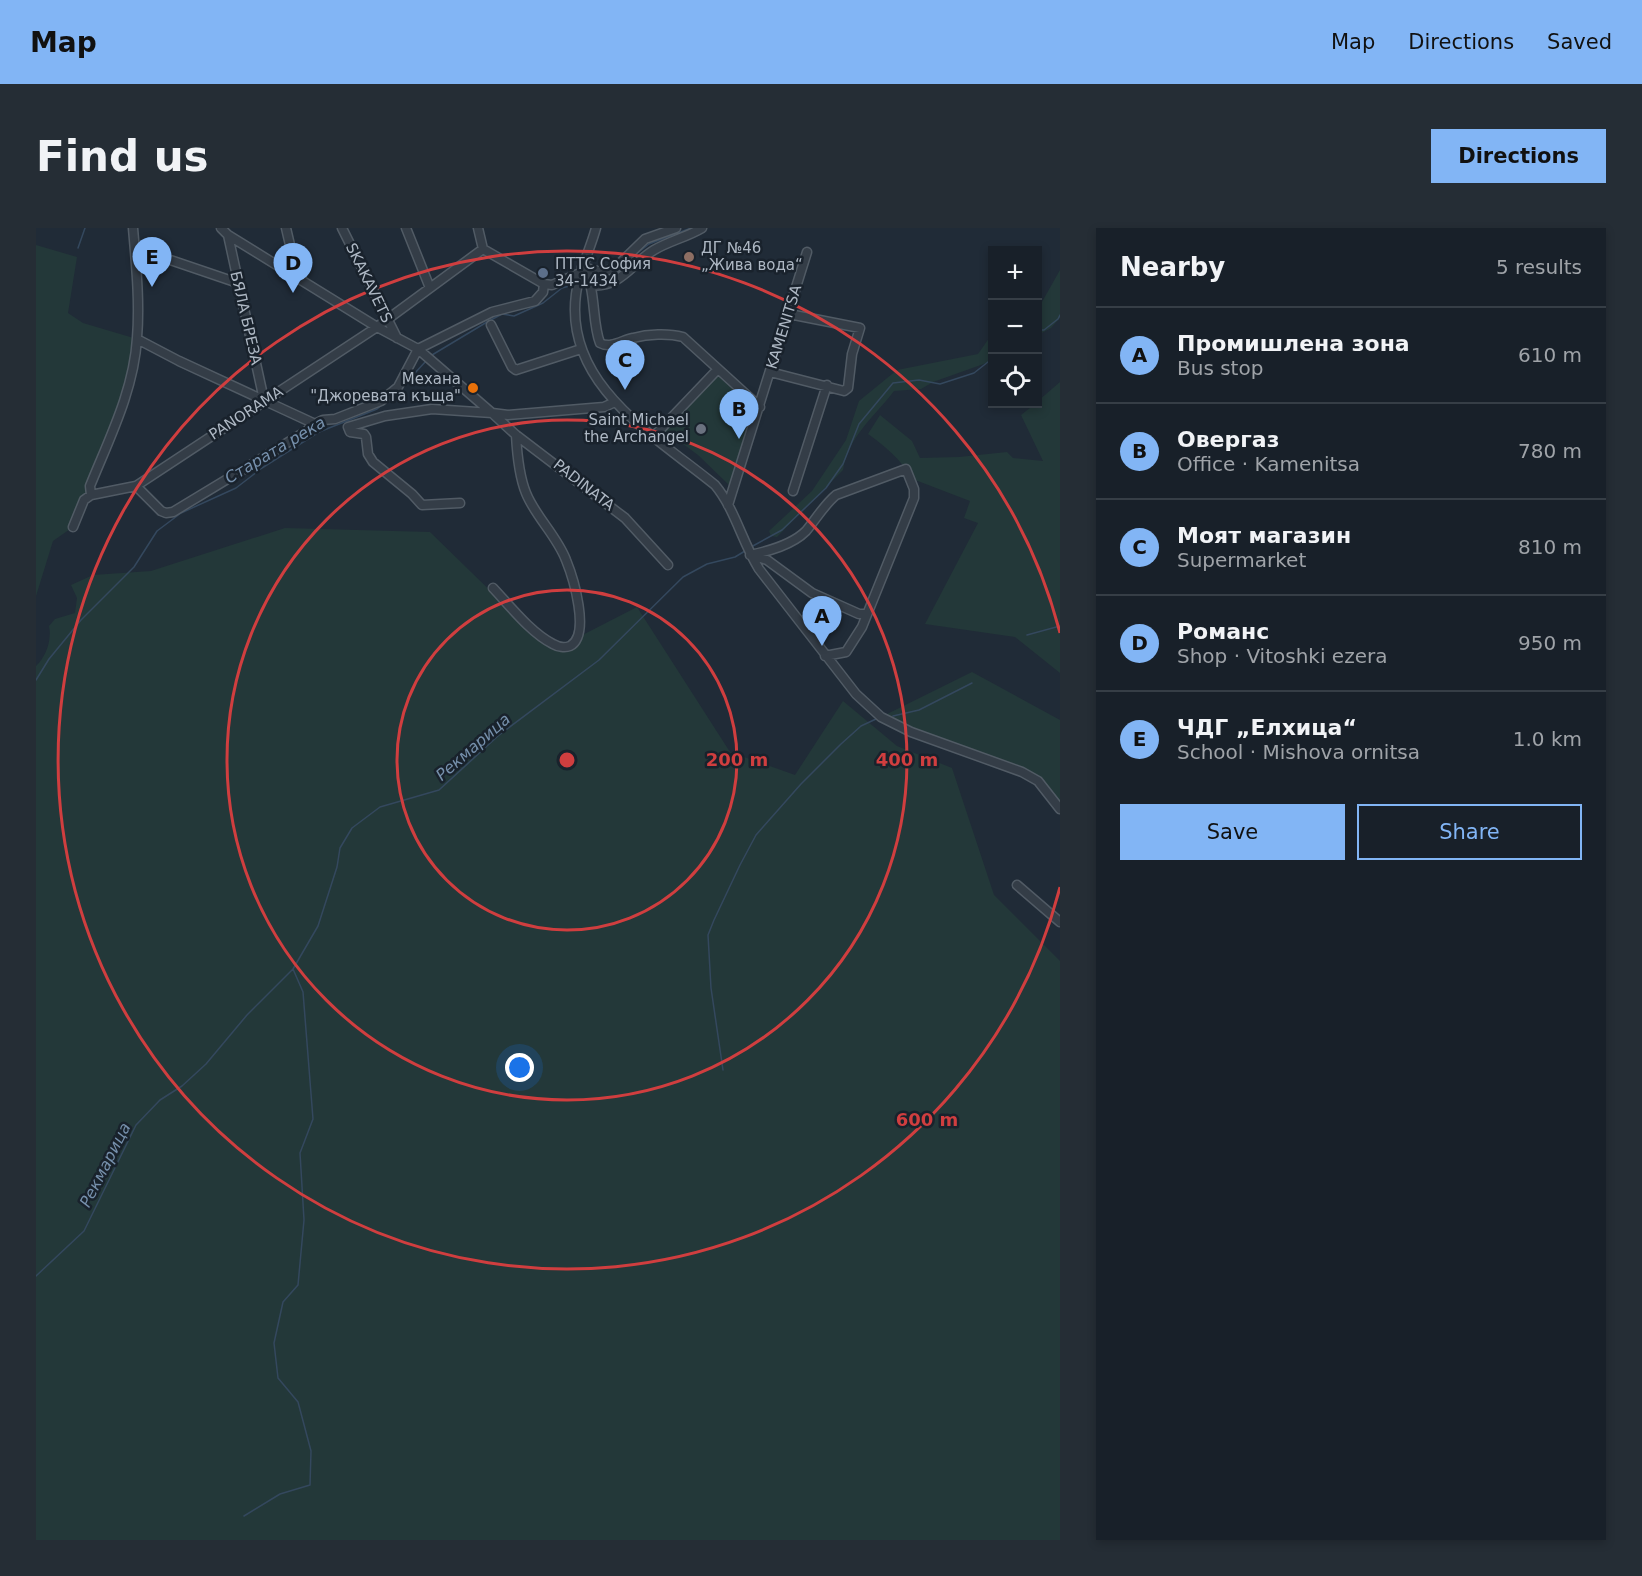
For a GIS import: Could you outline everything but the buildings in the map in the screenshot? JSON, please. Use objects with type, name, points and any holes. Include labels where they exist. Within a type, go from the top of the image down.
[{"type":"street","points":[[73,527],[84,500],[91,495],[90,486],[129,384],[137,339],[133,228]]},
{"type":"street","name":"PADINATA","points":[[220,228],[376,327],[418,349],[516,435],[625,518],[668,566]]},
{"type":"street","points":[[286,228],[298,279]]},
{"type":"street","name":"SKAKAVETS","points":[[342,228],[397,338]]},
{"type":"street","points":[[406,228],[430,288]]},
{"type":"street","points":[[478,228],[483,249],[544,284],[552,285],[582,273],[602,272],[615,268],[645,239],[676,228]]},
{"type":"street","points":[[596,228],[576,296],[576,318],[581,348],[596,380],[615,402],[715,485],[728,505],[749,551],[825,656],[856,694],[881,717],[910,732],[1022,772],[1038,781],[1060,809]]},
{"type":"street","points":[[590,285],[597,286],[614,282],[652,251],[702,228]]},
{"type":"street","name":"БЯЛА БРЕЗА","points":[[228,235],[264,400]]},
{"type":"street","points":[[135,248],[238,283]]},
{"type":"street","name":"PANORAMA","points":[[91,495],[136,486],[376,327],[483,249]]},
{"type":"street","name":"KAMENITSA","points":[[728,505],[807,252]]},
{"type":"street","points":[[582,273],[590,285],[600,343],[605,346],[634,338],[675,335],[690,342],[760,407]]},
{"type":"street","points":[[136,486],[161,511],[173,512],[315,424],[358,411],[390,395],[398,387],[418,349],[492,312],[535,301],[543,292],[544,284]]},
{"type":"street","points":[[770,372],[846,390],[852,354],[860,328],[789,314]]},
{"type":"street","points":[[491,325],[512,367],[516,370],[581,348]]},
{"type":"street","points":[[137,339],[315,424]]},
{"type":"street","points":[[654,436],[718,369]]},
{"type":"street","points":[[793,491],[827,385]]},
{"type":"street","points":[[460,503],[422,505],[407,489],[373,462],[368,454],[364,434],[349,432],[349,426],[385,416],[432,409],[508,415],[604,407],[615,402]]},
{"type":"street","points":[[493,588],[542,638],[555,646],[567,648],[575,643],[579,634],[577,596],[566,558],[526,494],[516,435]]},
{"type":"street","points":[[749,551],[770,550],[792,541],[804,533],[836,495],[906,469],[914,489],[914,498],[862,627],[846,652],[825,656]]},
{"type":"street","points":[[749,551],[767,560],[812,593],[859,614],[867,614]]},
{"type":"street","points":[[1017,885],[1060,922]]},
{"type":"green space","points":[[36,245],[77,257],[68,313],[83,323],[137,339],[118,414],[73,527],[53,541],[36,596]]},
{"type":"green space","points":[[1060,270],[1060,318],[1051,328],[1042,333],[1042,302]]},
{"type":"green space","points":[[988,340],[988,362],[933,382],[921,389],[894,391],[856,437],[850,447],[843,470],[777,537],[771,536],[769,531],[812,491],[846,440],[859,401],[897,370],[978,354]]},
{"type":"green space","points":[[717,375],[755,410],[730,486],[698,455],[664,430]]},
{"type":"green space","points":[[1060,382],[1060,673],[1015,637],[925,624],[978,523],[964,518],[970,501],[910,478],[898,459],[868,434],[880,415],[912,441],[920,458],[1007,452],[1013,458],[1043,461],[1021,415],[1030,408],[1042,408],[1042,398]]},
{"type":"green space","points":[[285,528],[430,532],[544,643],[563,645],[637,607],[730,752],[795,775],[843,701],[897,746],[952,768],[994,895],[1060,961],[1060,1540],[36,1540],[36,666],[43,658],[47,648],[50,637],[49,626],[55,619],[75,613],[77,598],[71,585],[93,575],[151,571]]},
{"type":"green space","points":[[972,672],[1060,720],[1060,809],[1038,781],[881,717]]},
{"type":"waterway","points":[[78,248],[85,228]]},
{"type":"waterway","name":"Старата река","points":[[631,258],[649,244],[691,228]]},
{"type":"waterway","name":"Старата река","points":[[592,280],[607,275]]},
{"type":"waterway","name":"Старата река","points":[[432,355],[502,314],[514,316],[543,303],[562,288],[573,285]]},
{"type":"waterway","name":"Рекмарица","points":[[1042,330],[1060,315]]},
{"type":"waterway","name":"Старата река","points":[[403,386],[426,361]]},
{"type":"waterway","name":"Рекмарица","points":[[751,547],[782,530],[826,488],[843,464],[859,424],[893,383],[919,380],[940,384],[974,373],[988,362]]},
{"type":"waterway","name":"Старата река","points":[[388,400],[398,392]]},
{"type":"waterway","name":"Старата река","points":[[36,680],[49,659],[81,620],[134,567],[157,531],[181,513],[236,488],[262,468],[319,432],[382,405]]},
{"type":"waterway","name":"Рекмарица","points":[[36,1276],[84,1231],[136,1125],[160,1100],[182,1086],[206,1064],[247,1015],[293,969],[318,926],[337,867],[340,848],[352,828],[380,807],[439,790],[499,735],[599,660],[683,577],[707,564],[735,557],[745,551]]},
{"type":"waterway","points":[[1027,635],[1060,626]]},
{"type":"waterway","points":[[893,716],[919,710],[972,683]]},
{"type":"waterway","points":[[723,1070],[711,988],[708,935],[714,920],[756,835],[801,784],[841,744],[861,726],[876,719]]},
{"type":"waterway","points":[[244,1516],[280,1494],[310,1485],[311,1451],[298,1402],[278,1378],[274,1343],[283,1302],[298,1285],[304,1220],[300,1153],[313,1119],[303,992],[293,969]]},
{"type":"place","name":"ДГ №46 „Жива вода“","points":[[689,257]]},
{"type":"place","name":"ПТТС София 34-1434","points":[[543,273]]},
{"type":"place","name":"ЧДГ „Елхица“","points":[[152,287]]},
{"type":"place","name":"Романс","points":[[293,293]]},
{"type":"place","name":"Механа \"Джоревата къща\"","points":[[473,388]]},
{"type":"place","name":"Моят магазин","points":[[625,390]]},
{"type":"place","name":"Saint Michael the Archangel","points":[[701,429]]},
{"type":"place","name":"Овергаз","points":[[739,439]]},
{"type":"place","name":"Промишлена зона","points":[[822,646]]}]
